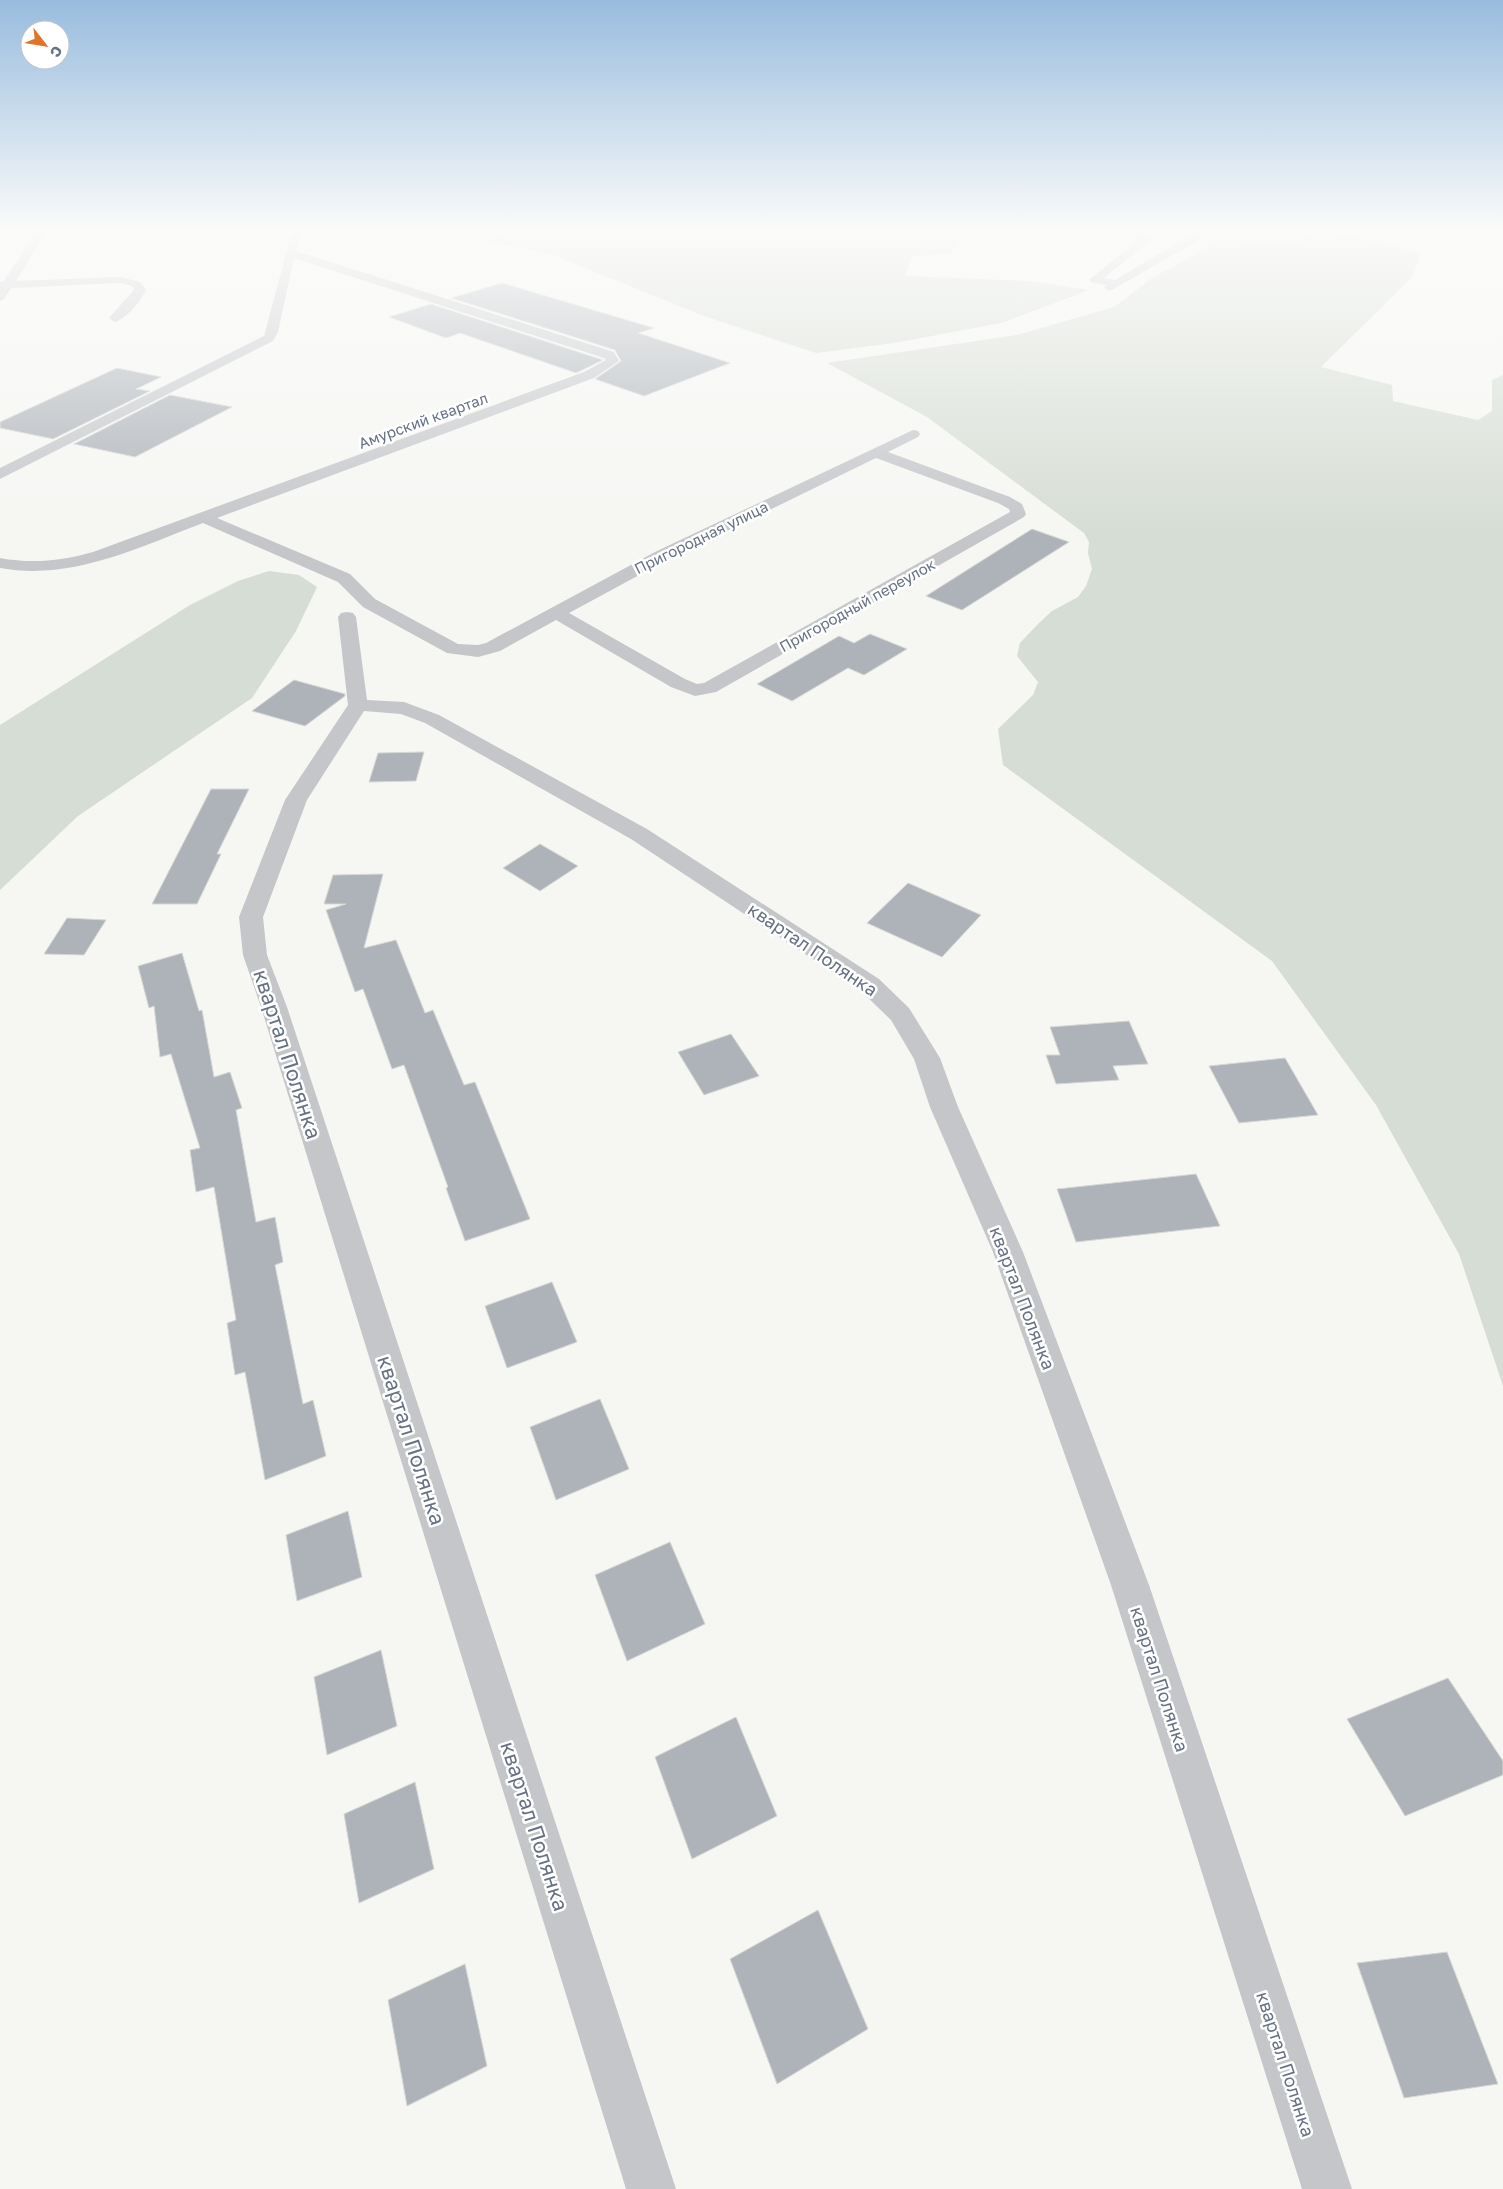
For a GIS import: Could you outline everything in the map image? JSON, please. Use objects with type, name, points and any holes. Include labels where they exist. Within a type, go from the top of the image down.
[{"type":"street","points":[[0,474],[269,338],[272,330]]},
{"type":"street","name":"Амурский квартал","points":[[0,563],[24,568],[54,567],[74,563],[204,518],[589,375],[613,361],[609,355],[531,330]]},
{"type":"street","name":"Пригородная улица","points":[[204,518],[344,578],[369,603],[454,649],[478,651],[493,647],[661,556],[913,434]]},
{"type":"street","name":"Пригородный переулок","points":[[555,612],[678,683],[696,690],[709,688],[1018,514],[1016,508],[1004,500],[875,452]]},
{"type":"street","points":[[347,616],[358,705]]},
{"type":"street","name":"квартал Полянка","points":[[651,2189],[283,1036],[255,955],[251,917],[296,800],[358,705],[404,708],[432,719],[639,834],[870,985],[900,1014],[913,1033],[927,1058],[944,1107],[1008,1252],[1130,1585],[1327,2189]]},
{"type":"shaded area","points":[[747,330],[963,330],[894,343],[816,353]]},
{"type":"shaded area","points":[[1034,330],[1358,330],[1321,367],[1392,385],[1393,401],[1478,420],[1492,411],[1492,380],[1503,375],[1503,1386],[1459,1254],[1376,1105],[1272,961],[1003,765],[998,729],[1033,695],[1038,682],[1017,656],[1020,643],[1052,611],[1078,597],[1086,586],[1092,569],[1088,553],[1089,542],[1084,533],[927,417],[827,363],[1017,335]]},
{"type":"shaded area","points":[[269,571],[299,575],[317,587],[296,631],[252,698],[78,816],[0,890],[0,725],[190,605],[238,581]]},
{"type":"building","points":[[425,330],[511,330],[603,360],[576,373],[460,333],[446,338]]},
{"type":"building","points":[[552,330],[647,330],[638,333],[730,363],[644,396],[595,379],[621,361],[615,350]]},
{"type":"building","points":[[117,368],[161,377],[136,389],[150,391],[53,439],[0,428],[0,422]]},
{"type":"building","points":[[170,395],[232,407],[135,457],[74,444]]},
{"type":"building","points":[[1032,529],[1069,542],[962,610],[926,596]]},
{"type":"building","points":[[870,634],[907,649],[864,675],[848,668],[792,701],[757,684],[839,636],[854,643]]},
{"type":"building","points":[[294,680],[345,694],[345,696],[305,726],[252,711]]},
{"type":"building","points":[[424,752],[416,781],[369,782],[378,753]]},
{"type":"building","points":[[211,789],[249,789],[217,854],[221,854],[197,904],[152,904]]},
{"type":"building","points":[[540,844],[578,866],[540,891],[503,868]]},
{"type":"building","points":[[383,874],[364,948],[396,940],[425,1013],[433,1010],[464,1085],[475,1082],[530,1219],[465,1241],[446,1188],[448,1187],[404,1065],[392,1069],[363,989],[355,992],[326,910],[346,904],[324,904],[333,875]]},
{"type":"building","points":[[908,883],[981,915],[942,957],[867,923]]},
{"type":"building","points":[[67,918],[106,920],[84,955],[44,954]]},
{"type":"building","points":[[182,953],[199,1011],[202,1010],[214,1077],[230,1072],[242,1108],[236,1110],[256,1222],[275,1217],[283,1262],[275,1265],[303,1404],[313,1400],[326,1456],[265,1480],[245,1372],[235,1375],[227,1323],[236,1320],[214,1187],[196,1192],[190,1150],[200,1148],[171,1054],[160,1057],[154,1006],[149,1008],[138,966]]},
{"type":"building","points":[[1129,1021],[1148,1064],[1113,1066],[1119,1080],[1056,1084],[1046,1055],[1060,1055],[1050,1027]]},
{"type":"building","points":[[731,1034],[759,1076],[704,1095],[678,1052]]},
{"type":"building","points":[[1285,1058],[1318,1115],[1239,1123],[1209,1066]]},
{"type":"building","points":[[1196,1174],[1220,1226],[1076,1242],[1057,1189]]},
{"type":"building","points":[[552,1282],[577,1342],[507,1368],[485,1306]]},
{"type":"building","points":[[600,1399],[629,1469],[556,1500],[530,1427]]},
{"type":"building","points":[[348,1511],[362,1577],[297,1601],[286,1535]]},
{"type":"building","points":[[670,1542],[705,1624],[627,1661],[595,1575]]},
{"type":"building","points":[[381,1650],[397,1726],[327,1755],[314,1677]]},
{"type":"building","points":[[1448,1678],[1503,1761],[1503,1775],[1405,1816],[1347,1719]]},
{"type":"building","points":[[736,1717],[777,1816],[692,1859],[655,1757]]},
{"type":"building","points":[[415,1782],[434,1869],[359,1903],[344,1814]]},
{"type":"building","points":[[818,1910],[868,2029],[777,2084],[730,1959]]},
{"type":"building","points":[[1447,1952],[1498,2084],[1404,2098],[1357,1963]]},
{"type":"building","points":[[465,1964],[487,2066],[407,2106],[388,2000]]}]
